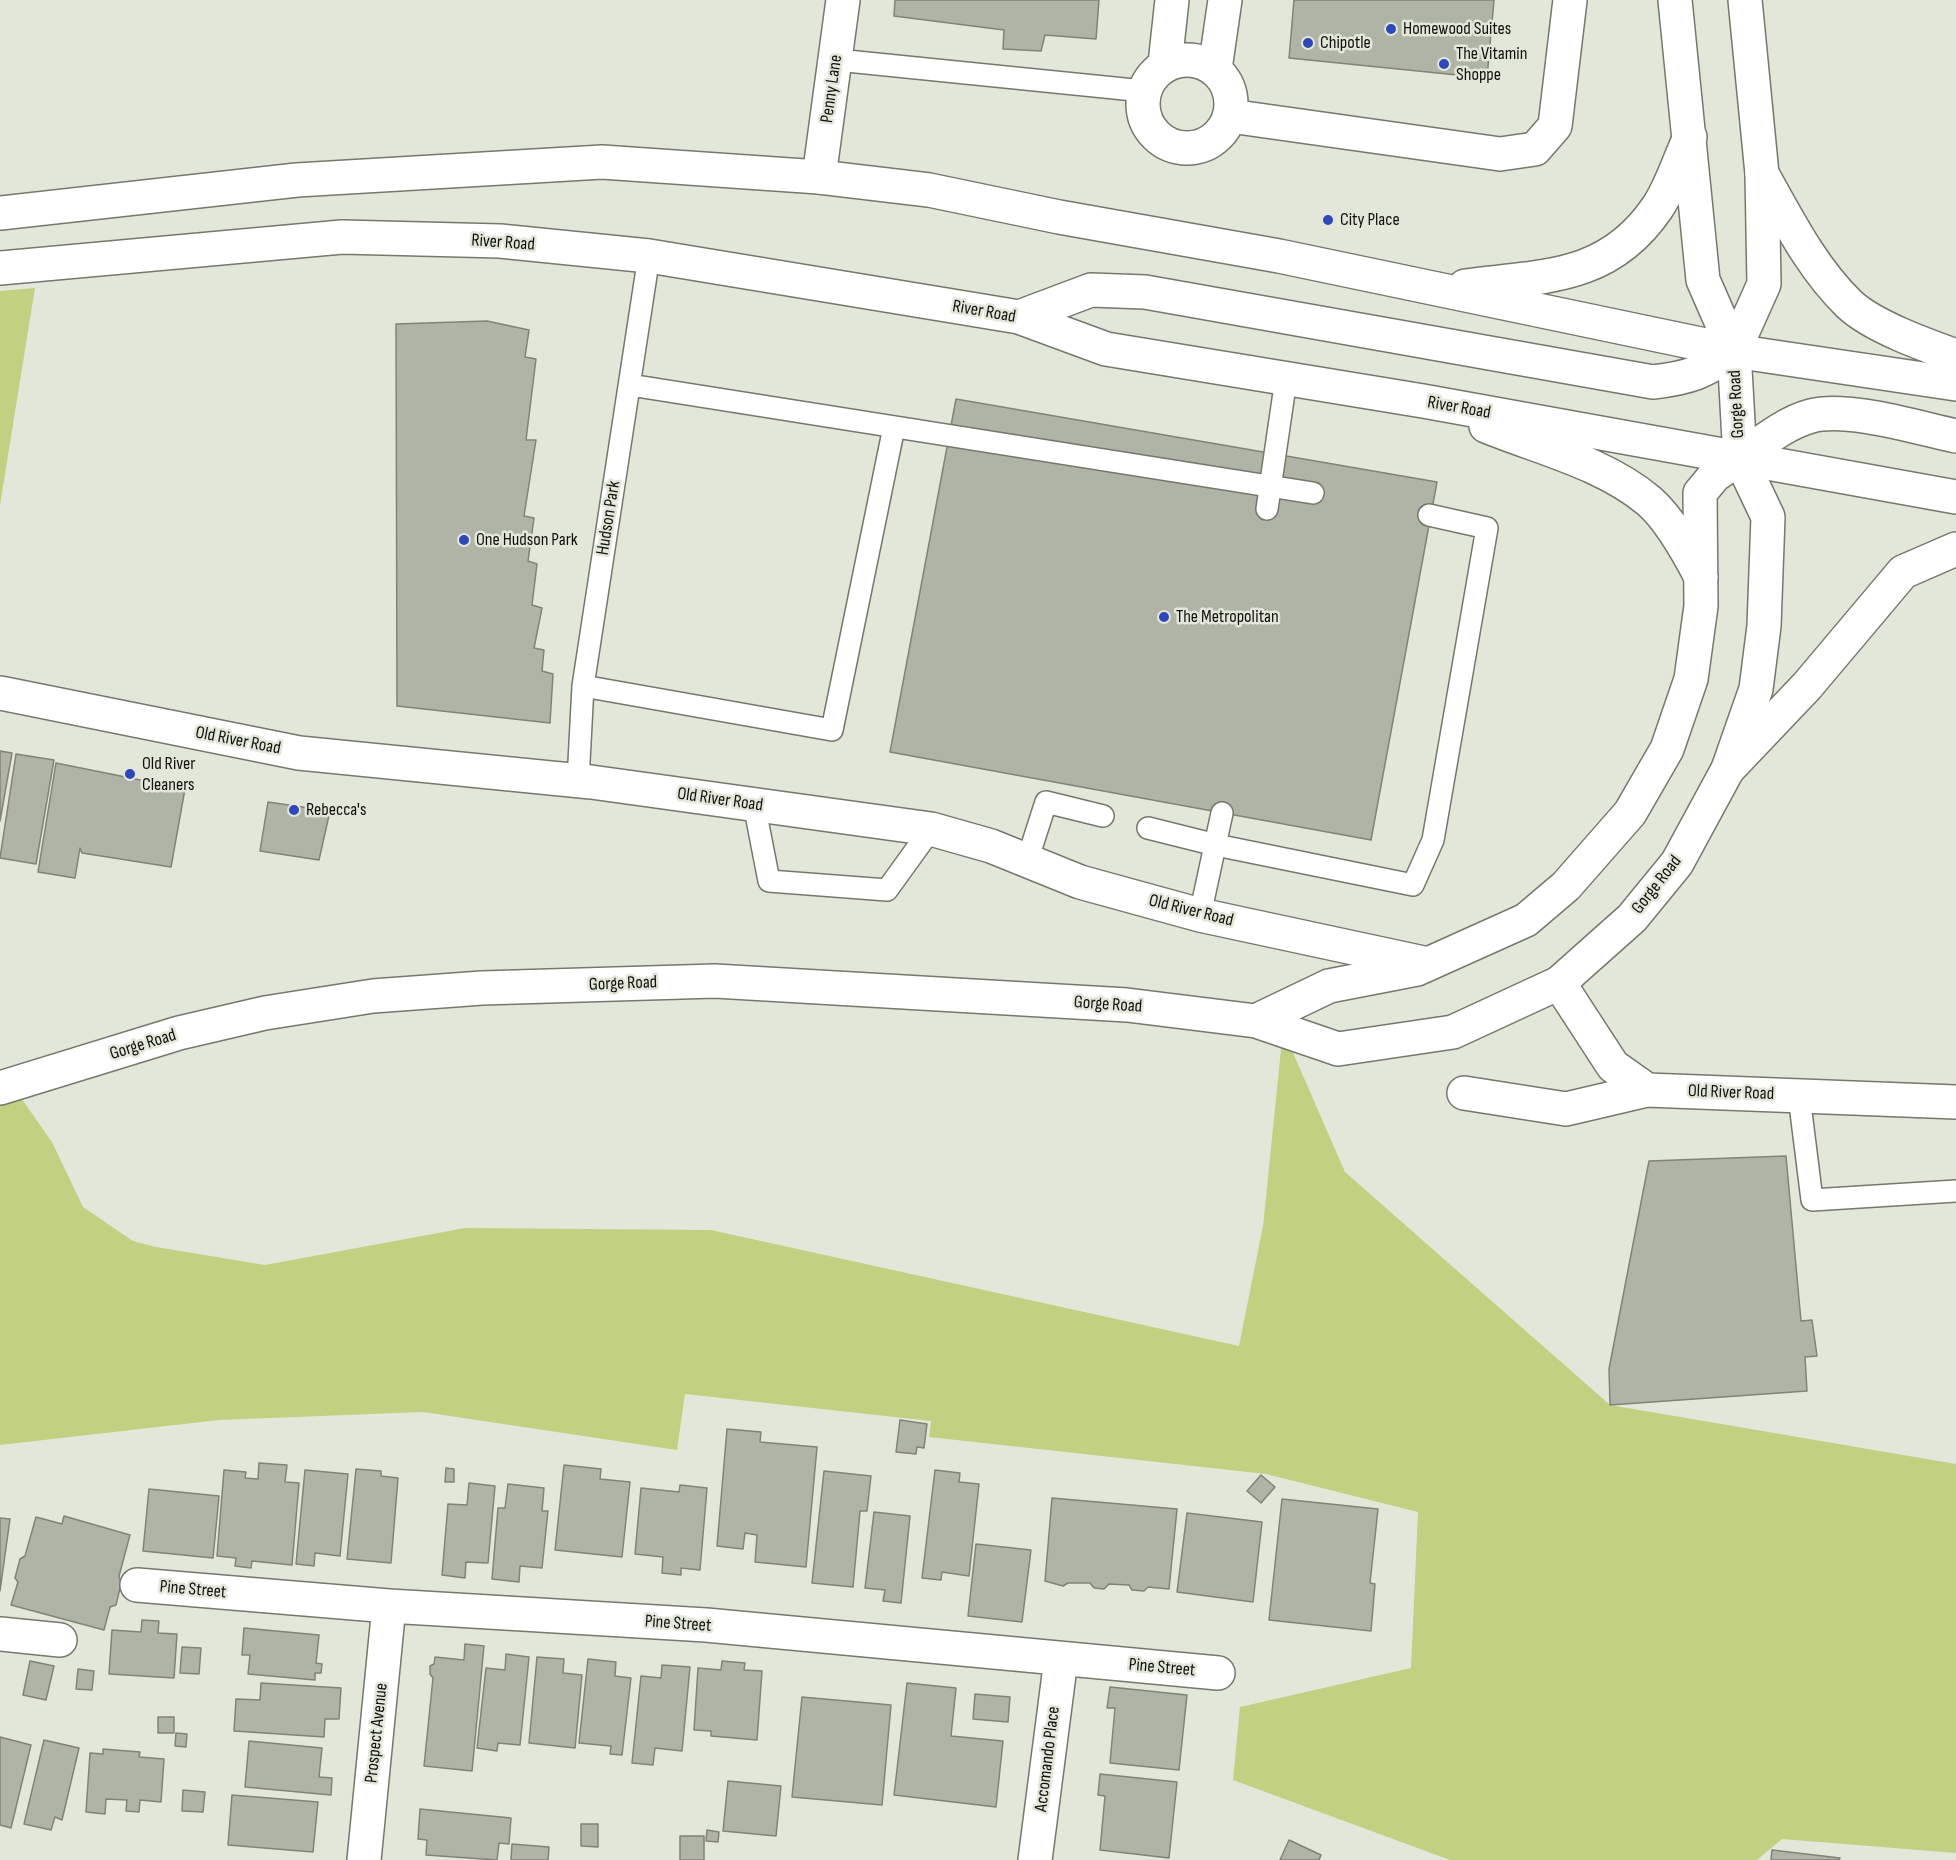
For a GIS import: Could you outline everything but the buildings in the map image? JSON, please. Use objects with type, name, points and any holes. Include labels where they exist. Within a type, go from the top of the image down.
[{"type":"main road","name":"Penny Lane","points":[[819,177],[837,60],[843,0]]},
{"type":"main road","points":[[1165,64],[1172,0]]},
{"type":"main road","points":[[1215,69],[1225,0]]},
{"type":"main road","points":[[1230,116],[1500,154],[1535,149],[1555,126],[1570,0]]},
{"type":"main road","points":[[1675,0],[1703,280],[1734,351]]},
{"type":"main road","points":[[1019,317],[1091,290],[1144,292],[1653,381],[1681,380],[1708,370],[1734,351],[1764,284],[1762,174],[1745,0]]},
{"type":"main road","points":[[1182,59],[1199,61],[1215,69],[1226,82],[1231,99],[1230,116],[1222,132],[1208,143],[1192,149],[1174,147],[1159,139],[1147,126],[1142,109],[1144,91],[1152,76],[1165,64],[1182,59]]},
{"type":"main road","points":[[1438,289],[1582,269],[1627,245],[1658,207],[1690,137]]},
{"type":"main road","points":[[0,213],[297,180],[602,162],[819,177],[929,190],[1059,217],[1279,256],[1734,351],[1956,384]]},
{"type":"main road","points":[[1762,174],[1803,247],[1850,305],[1900,335],[1956,356]]},
{"type":"main road","name":"River Road","points":[[0,268],[342,237],[500,241],[649,256],[1019,317],[1106,349],[1423,401],[1956,497]]},
{"type":"main road","name":"Gorge Road","points":[[0,1088],[180,1033],[265,1012],[373,996],[482,988],[715,981],[1127,1005],[1256,1021],[1338,1049],[1453,1032],[1559,984],[1632,918],[1677,863],[1728,769],[1756,689],[1764,626],[1768,516],[1740,458],[1734,351]]},
{"type":"main road","points":[[1423,401],[1600,470],[1650,502],[1687,549],[1701,577]]},
{"type":"main road","points":[[1740,458],[1779,431],[1806,418],[1837,412],[1956,436]]},
{"type":"main road","name":"Gorge Road","points":[[1256,1021],[1329,986],[1417,969],[1526,920],[1566,886],[1630,813],[1666,749],[1691,679],[1701,606],[1700,493],[1715,475],[1740,458]]},
{"type":"main road","points":[[1728,769],[1807,686],[1903,572],[1956,549]]},
{"type":"main road","name":"Old River Road","points":[[0,693],[299,753],[584,781],[931,829],[992,846],[1080,882],[1200,915],[1428,964]]},
{"type":"main road","points":[[1559,984],[1613,1066],[1647,1090]]},
{"type":"main road","name":"Old River Road","points":[[1464,1092],[1566,1109],[1647,1090],[1956,1102]]},
{"type":"main road","name":"Pine Street","points":[[136,1585],[389,1606],[705,1626],[1218,1673]]},
{"type":"main road","name":"Prospect Avenue","points":[[364,1860],[389,1606]]},
{"type":"main road","points":[[0,1634],[60,1640]]},
{"type":"main road","name":"Accomando Place","points":[[1035,1860],[1061,1659]]},
{"type":"lane","points":[[837,60],[1144,91]]},
{"type":"lane","name":"Hudson Park","points":[[584,781],[583,687],[649,256]]},
{"type":"lane","points":[[1267,509],[1286,379]]},
{"type":"lane","points":[[630,385],[1313,493]]},
{"type":"lane","points":[[583,687],[832,730],[894,427]]},
{"type":"lane","points":[[1148,828],[1216,845],[1413,885],[1433,840],[1487,528],[1429,515]]},
{"type":"lane","points":[[1027,861],[1046,802],[1103,816]]},
{"type":"lane","points":[[754,804],[769,881],[887,890],[931,829]]},
{"type":"lane","points":[[1200,915],[1222,813]]},
{"type":"lane","points":[[1799,1096],[1812,1200],[1956,1191]]},
{"type":"green space","points":[[35,288],[0,505],[0,291]]},
{"type":"green space","points":[[1283,1030],[1345,1172],[1610,1405],[1956,1464],[1956,1853],[1782,1839],[1757,1860],[1450,1860],[1233,1780],[1240,1707],[1411,1668],[1418,1512],[1266,1474],[929,1437],[931,1421],[685,1394],[677,1450],[423,1412],[219,1420],[0,1445],[0,1088],[12,1085],[52,1142],[83,1207],[133,1241],[156,1247],[265,1265],[465,1228],[711,1230],[1239,1346],[1263,1226]]},
{"type":"place","name":"Homewood Suites","points":[[1391,29]]},
{"type":"place","name":"Chipotle","points":[[1308,43]]},
{"type":"place","name":"The Vitamin Shoppe","points":[[1444,64]]},
{"type":"place","name":"City Place","points":[[1328,220]]},
{"type":"place","name":"One Hudson Park","points":[[464,540]]},
{"type":"place","name":"The Metropolitan","points":[[1164,617]]},
{"type":"place","name":"Old River Cleaners","points":[[130,774]]},
{"type":"place","name":"Rebecca's","points":[[294,810]]}]
